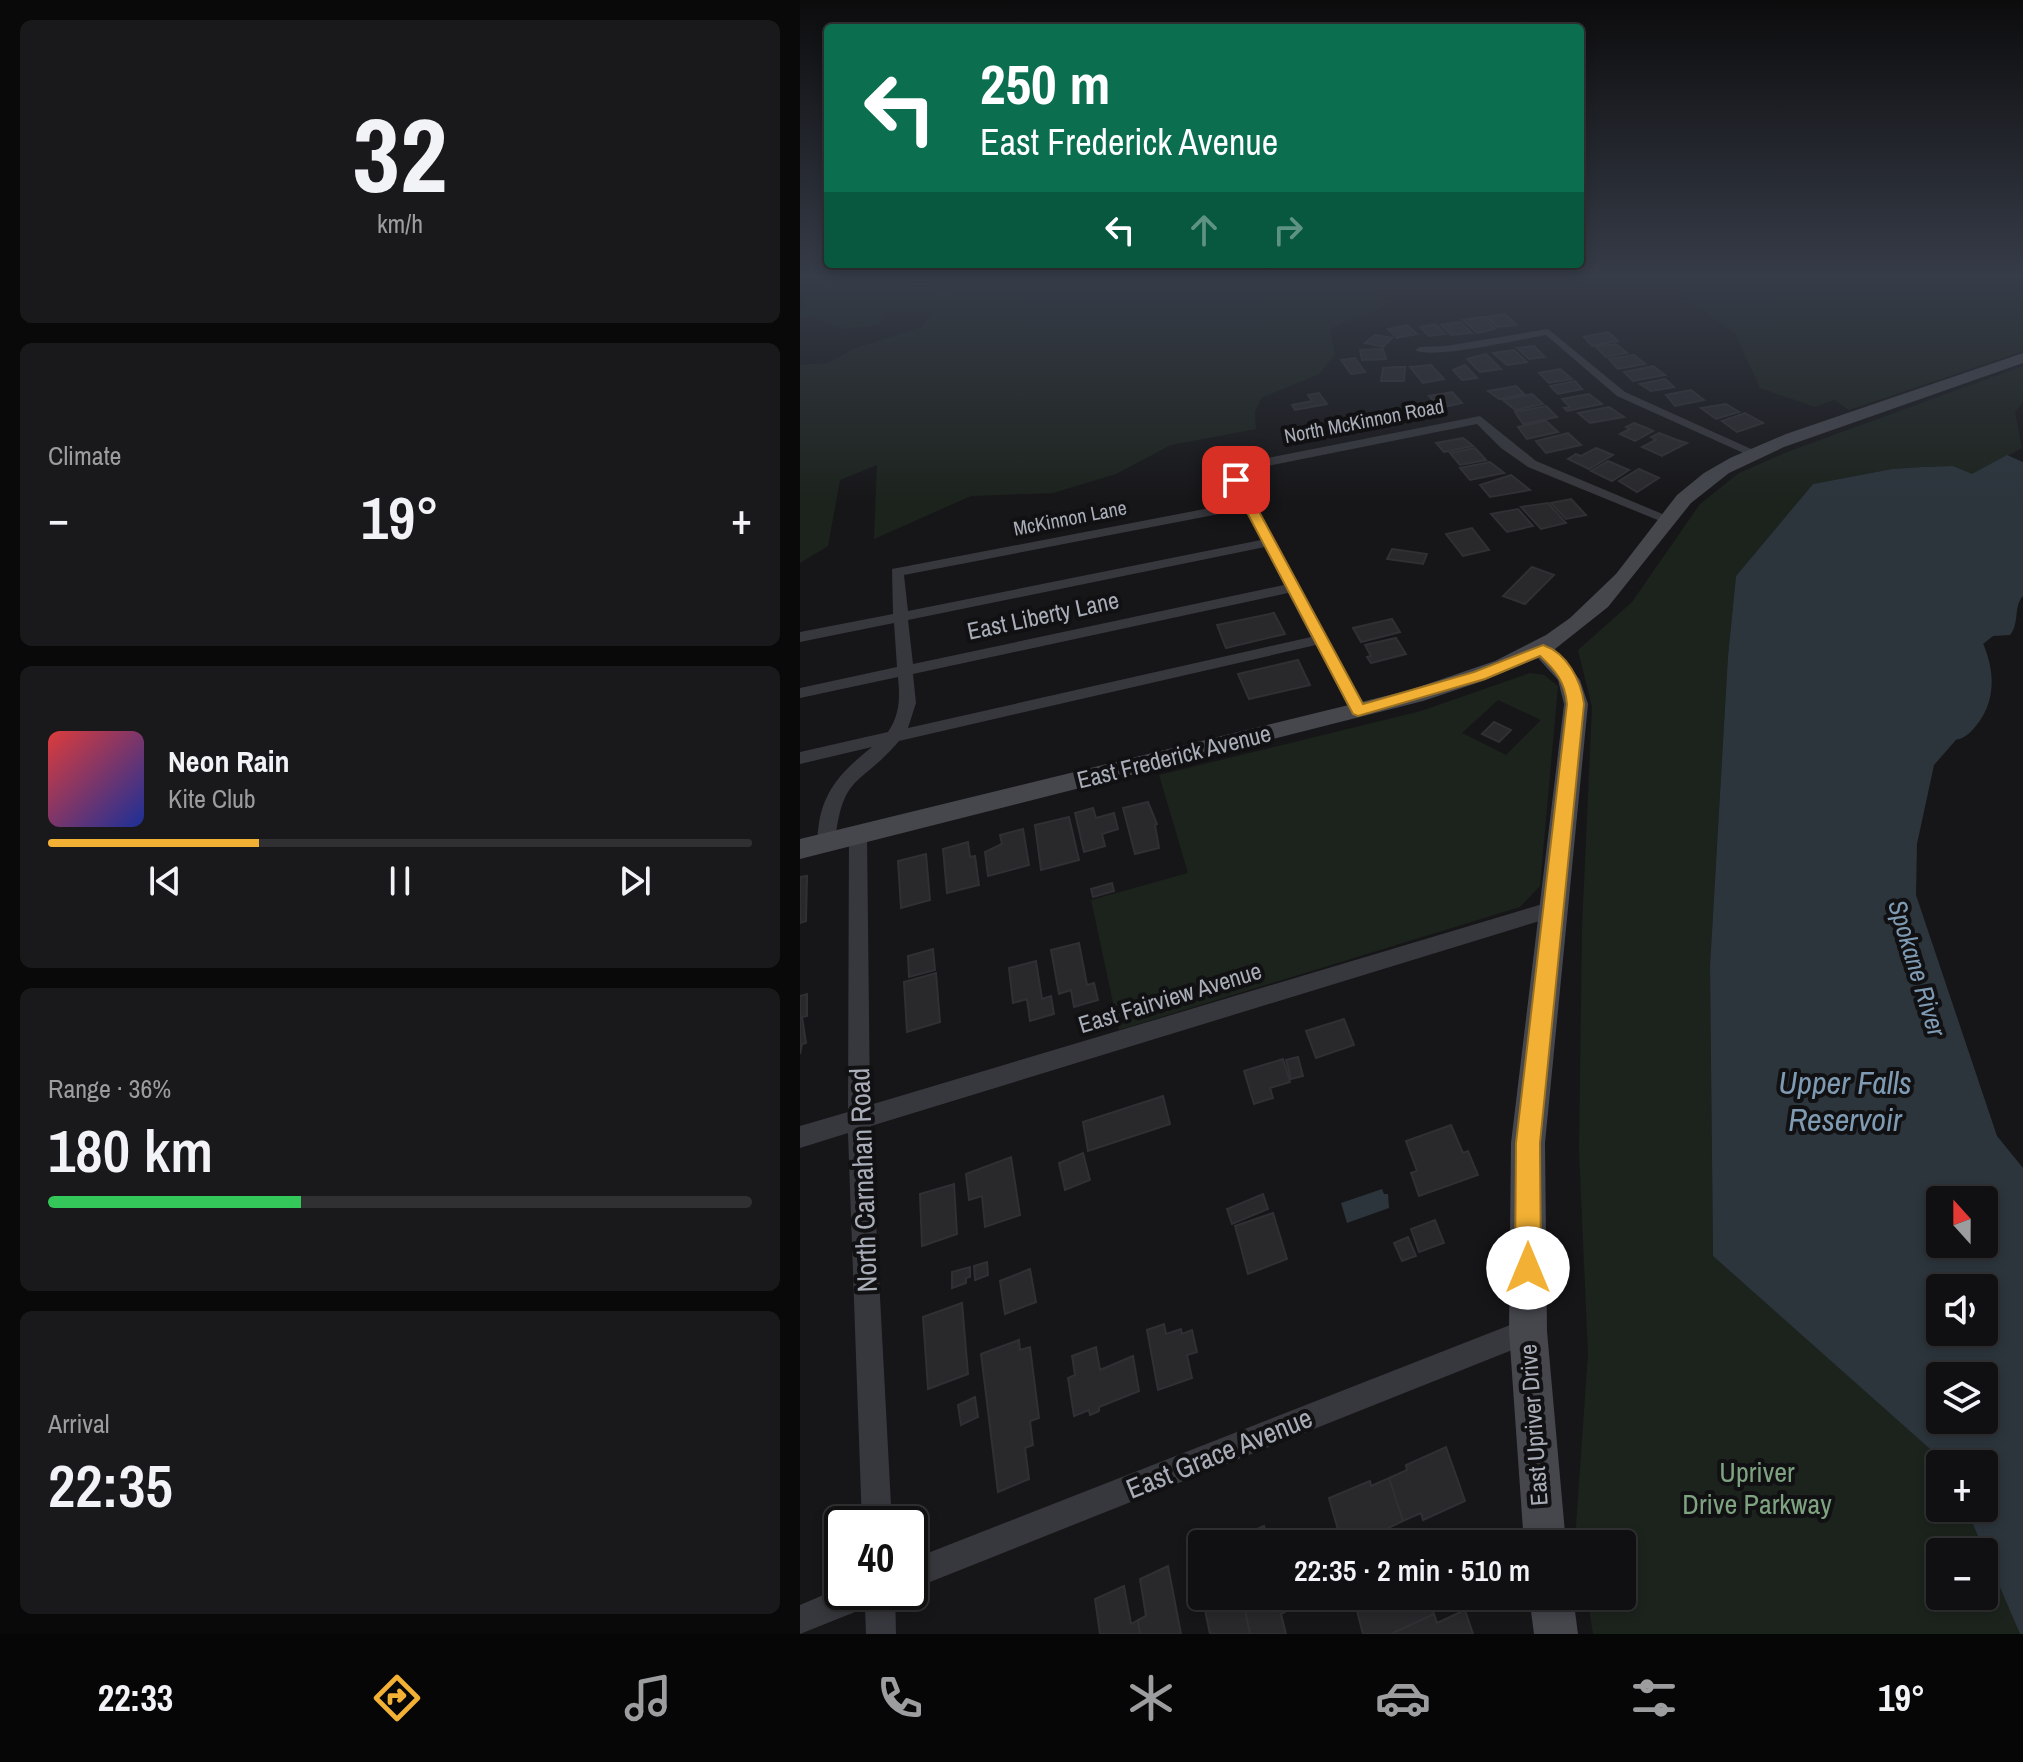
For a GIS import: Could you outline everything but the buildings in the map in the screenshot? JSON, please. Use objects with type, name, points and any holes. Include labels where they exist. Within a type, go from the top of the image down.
[{"type":"main road","points":[[1543,650],[1595,610],[1624,576],[1665,518],[1709,477],[1754,453],[2023,358]]},
{"type":"main road","name":"East Frederick Avenue","points":[[800,849],[1358,711],[1451,685],[1543,650]]},
{"type":"main road","name":"East Upriver Drive","points":[[1543,650],[1565,670],[1574,689],[1576,704],[1528,1143],[1528,1331],[1544,1530]]},
{"type":"main road","points":[[1553,1610],[1556,1634]]},
{"type":"street","points":[[1571,351],[1621,394],[1754,453]]},
{"type":"street","name":"North McKinnon Road","points":[[1250,504],[1236,480],[1236,468],[1480,420],[1505,445],[1532,464],[1665,518]]},
{"type":"street","points":[[1250,504],[1358,711]]},
{"type":"street","name":"McKinnon Lane","points":[[900,617],[897,572],[1250,504]]},
{"type":"street","points":[[800,637],[1270,542]]},
{"type":"street","name":"East Liberty Lane","points":[[800,693],[1295,587]]},
{"type":"street","points":[[826,843],[837,792],[896,736],[906,719],[908,703],[900,617]]},
{"type":"street","points":[[800,758],[1322,639]]},
{"type":"street","name":"North Carnahan Road","points":[[858,835],[859,1119],[876,1506]]},
{"type":"street","name":"East Fairview Avenue","points":[[800,1137],[1556,908]]},
{"type":"street","name":"East Grace Avenue","points":[[928,1568],[1528,1331]]},
{"type":"street","points":[[800,1620],[824,1610]]},
{"type":"street","points":[[880,1610],[881,1634]]},
{"type":"green space","points":[[849,351],[1334,351],[1335,355],[1319,374],[1261,398],[1255,412],[1256,429],[1171,445],[1116,474],[1053,493],[971,496],[874,539],[877,465],[840,480],[828,546],[800,563],[800,365],[828,363]]},
{"type":"green space","points":[[1743,351],[2022,351],[1849,410],[1834,400],[1815,407],[1760,388]]},
{"type":"green space","name":"Upriver Drive Parkway","points":[[2023,366],[2023,402],[2015,412],[2022,448],[1972,475],[1953,466],[1922,467],[1892,469],[1813,484],[1736,576],[1728,656],[1710,966],[1713,1256],[1935,1450],[1926,1450],[1926,1522],[1972,1522],[1979,1538],[1926,1538],[1926,1610],[1998,1610],[1998,1583],[2020,1634],[1593,1634],[1589,1610],[1636,1610],[1636,1530],[1576,1530],[1576,1526],[1588,1354],[1579,1150],[1582,929],[1592,707],[1578,650],[1632,602],[1700,504],[1739,473],[1787,452]]},
{"type":"green space","points":[[1530,673],[1544,675],[1558,686],[1540,886],[1520,907],[1119,1030],[1091,900],[1188,873],[1159,775],[1421,711]],"holes":[[[1498,700],[1541,720],[1506,755],[1462,733]]]},
{"type":"water","name":"Upper Falls Reservoir","points":[[2007,455],[2023,462],[2023,596],[2010,635],[1993,636],[1977,649],[1976,717],[1934,765],[1917,844],[1916,895],[1997,1136],[2023,1168],[2023,1634],[2020,1634],[1998,1583],[1998,1538],[1979,1538],[1972,1522],[1998,1522],[1998,1450],[1931,1450],[1713,1256],[1710,966],[1728,656],[1736,576],[1813,484],[1892,469],[1953,466],[1972,474]]},
{"type":"water","points":[[1382,1189],[1384,1194],[1388,1194],[1389,1208],[1347,1223],[1341,1203]]},
{"type":"waterway","name":"Spokane River","points":[[1954,730],[1967,716],[1977,691],[1974,668],[1959,626]]},
{"type":"route","points":[[1236,480],[1358,711],[1497,670],[1543,650],[1565,670],[1574,689],[1576,704],[1556,908],[1528,1143],[1528,1268]]}]
